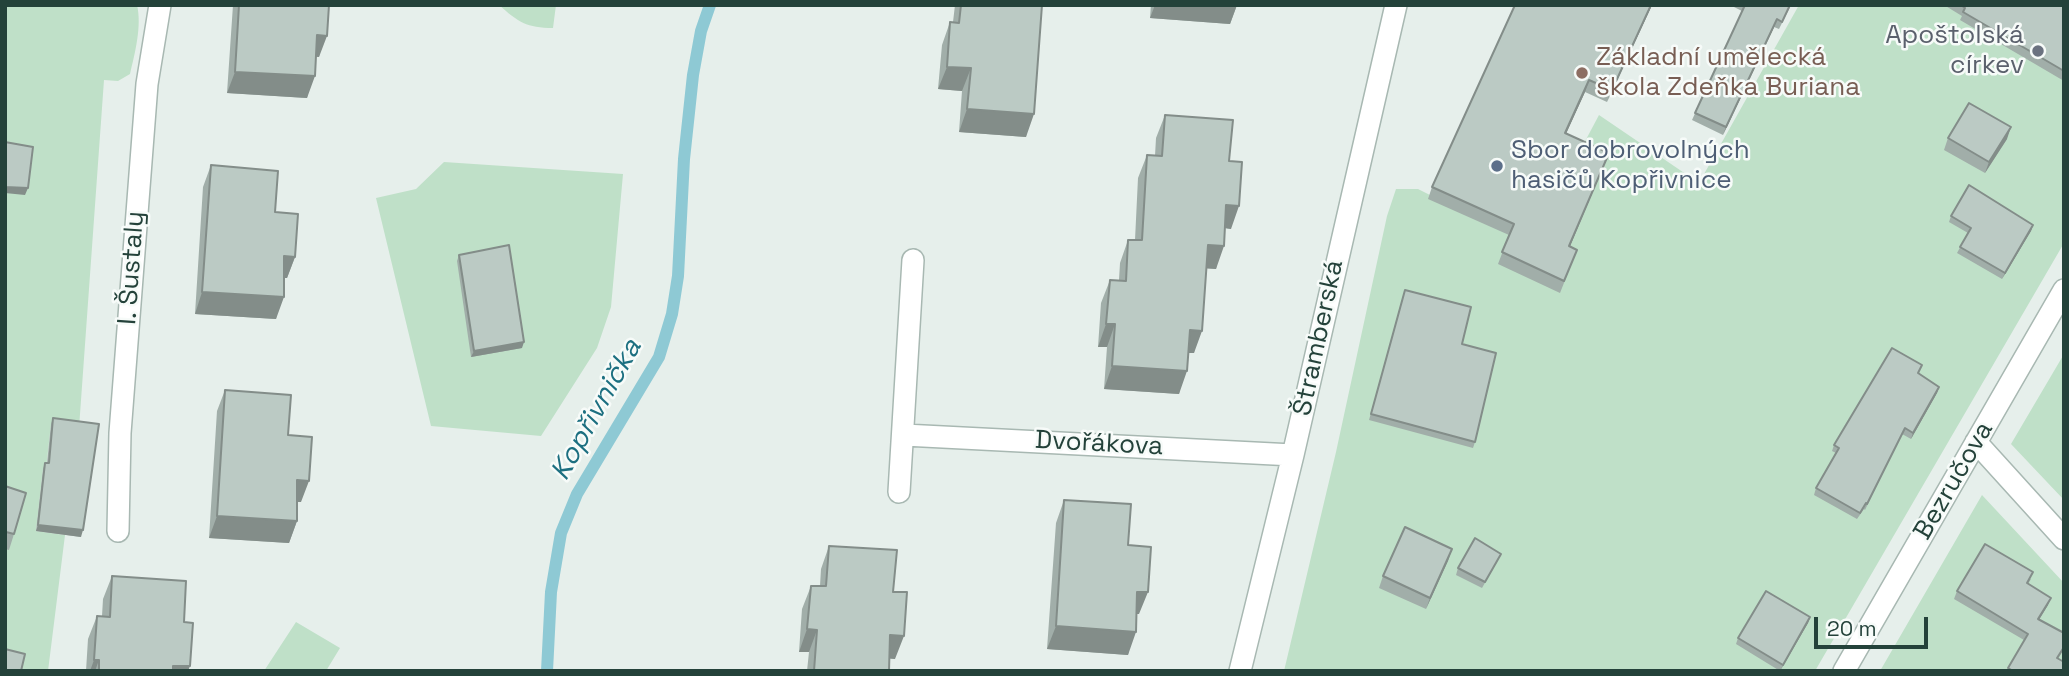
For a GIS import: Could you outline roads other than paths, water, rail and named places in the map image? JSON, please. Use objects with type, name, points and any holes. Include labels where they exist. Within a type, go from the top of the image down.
[{"type":"street","name":"I. Šustaly","points":[[118,531],[120,433],[146,84],[160,5]]},
{"type":"street","name":"Štramberská","points":[[1240,671],[1293,455],[1396,5]]},
{"type":"street","points":[[900,492],[913,260]]},
{"type":"street","name":"Bezručova","points":[[1844,671],[2064,290]]},
{"type":"street","name":"Dvořákova","points":[[904,435],[1293,455]]},
{"type":"street","points":[[1976,442],[2064,539]]},
{"type":"waterway","name":"Kopřivnička","points":[[547,671],[551,592],[561,533],[577,494],[659,357],[672,314],[678,276],[684,159],[693,75],[701,31],[710,5]]},
{"type":"place","name":"Apoštolská církev","points":[[2038,51]]},
{"type":"place","name":"Základní umělecká škola Zdeňka Buriana","points":[[1582,73]]},
{"type":"place","name":"Sbor dobrovolných hasičů Kopřivnice","points":[[1497,166]]}]
